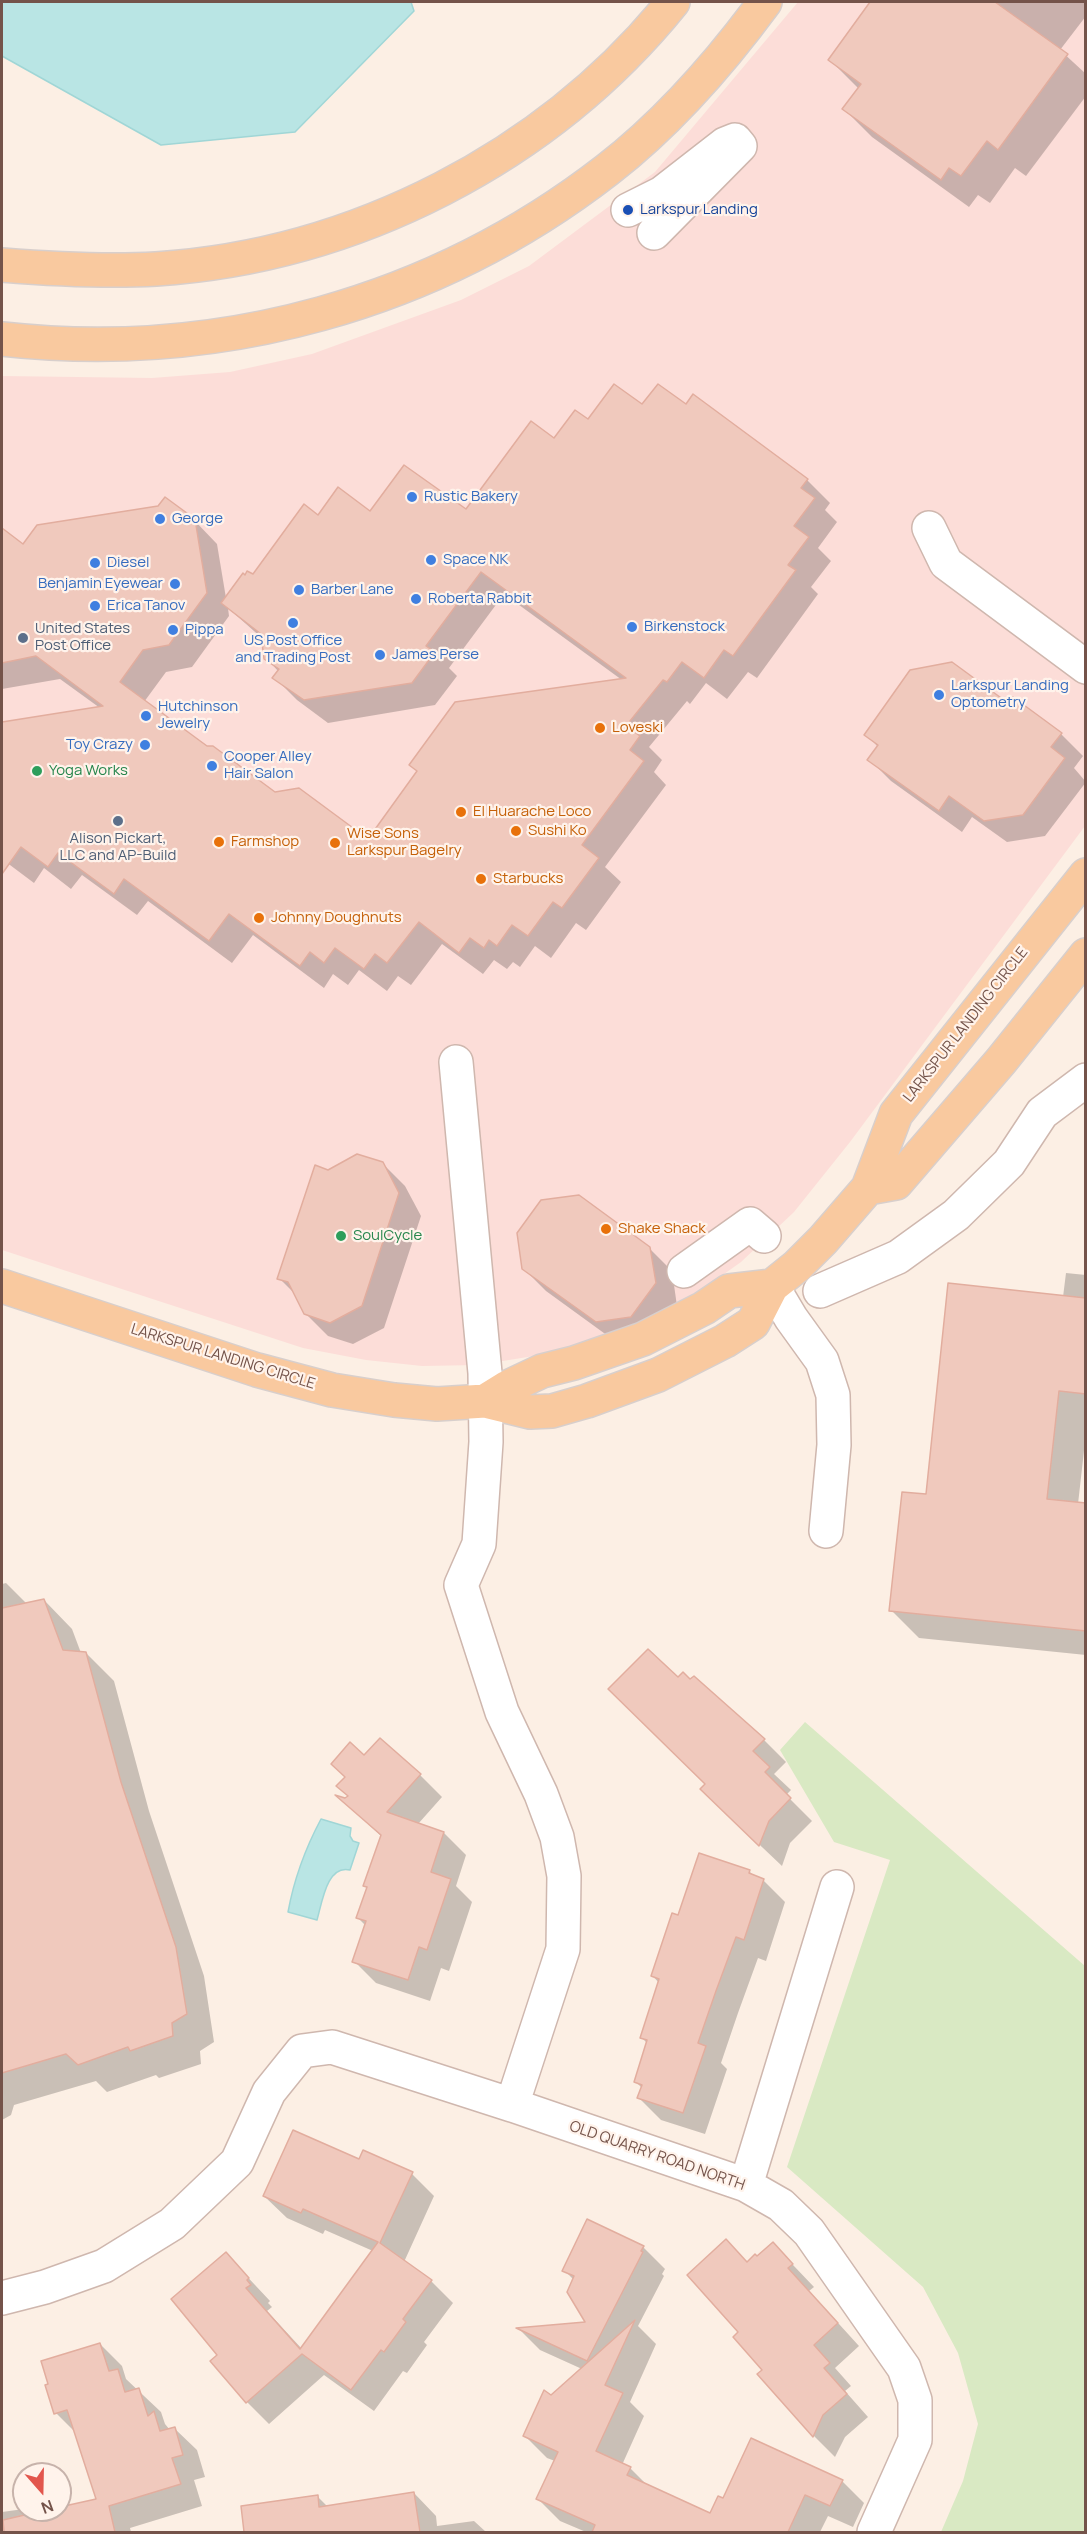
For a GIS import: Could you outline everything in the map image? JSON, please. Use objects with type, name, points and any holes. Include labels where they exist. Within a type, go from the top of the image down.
[{"type":"main road","points":[[2,265],[114,270],[197,264],[280,250],[400,209],[476,171],[547,124],[611,69],[673,2]]},
{"type":"main road","points":[[2,339],[136,343],[220,336],[303,320],[344,309],[423,278],[500,240],[607,170],[638,144],[698,84],[765,2]]},
{"type":"main road","name":"LARKSPUR LANDING CIRCLE","points":[[2,1286],[296,1382],[394,1400],[437,1404],[485,1401],[515,1383],[543,1371],[574,1363],[643,1339],[729,1291],[772,1286],[797,1266],[868,1188],[896,1114],[1086,875]]},
{"type":"main road","points":[[868,1188],[896,1183],[1001,1061],[1086,955]]},
{"type":"street","points":[[628,210],[662,193],[725,144],[735,141],[740,146],[654,233]]},
{"type":"street","points":[[929,528],[946,563],[1086,667]]},
{"type":"street","points":[[456,1062],[482,1341],[486,1442],[479,1544],[461,1585],[502,1712],[541,1794],[557,1838],[564,1876],[563,1949],[512,2105]]},
{"type":"street","points":[[820,1291],[898,1257],[956,1215],[1009,1163],[1042,1113],[1086,1080]]},
{"type":"street","points":[[684,1271],[750,1224],[764,1236]]},
{"type":"street","points":[[772,1286],[791,1318],[822,1361],[833,1395],[834,1445],[826,1531]]},
{"type":"street","points":[[746,2185],[837,1887]]},
{"type":"street","name":"OLD QUARRY ROAD NORTH","points":[[2,2298],[45,2287],[104,2266],[172,2224],[237,2162],[269,2092],[302,2051],[332,2047],[512,2105],[746,2185],[781,2205],[808,2232],[904,2368],[915,2400],[915,2440],[874,2532]]},
{"type":"shaded area","points":[[798,2],[1085,2],[1085,826],[850,1142],[794,1212],[741,1262],[696,1294],[636,1325],[604,1338],[540,1355],[478,1365],[422,1366],[366,1360],[303,1348],[2,1250],[2,376],[152,378],[230,372],[312,354],[461,300],[529,266],[655,172]]},
{"type":"green space","points":[[805,1722],[1085,1966],[1085,2532],[941,2532],[963,2481],[978,2424],[958,2353],[923,2287],[787,2167],[890,1860],[834,1842],[780,1750]]},
{"type":"water","points":[[2,2],[411,2],[414,11],[295,132],[161,145],[2,56]]},
{"type":"water","points":[[321,1819],[351,1828],[350,1836],[353,1841],[359,1843],[350,1870],[336,1873],[327,1886],[317,1920],[288,1912],[301,1864]]},
{"type":"building","points":[[870,2],[995,2],[1068,54],[998,150],[987,141],[961,176],[949,168],[941,180],[842,109],[861,84],[828,60]]},
{"type":"building","points":[[614,384],[642,404],[658,384],[686,404],[693,394],[808,479],[801,488],[815,498],[794,526],[809,537],[788,565],[796,570],[733,656],[724,650],[704,678],[682,662],[667,682],[663,680],[626,726],[640,736],[630,750],[644,761],[582,845],[599,858],[562,908],[553,902],[528,936],[512,925],[497,946],[489,940],[484,948],[470,938],[459,953],[419,922],[387,963],[375,954],[364,969],[335,948],[324,963],[310,952],[300,966],[229,914],[209,941],[124,879],[114,894],[58,853],[48,867],[21,847],[2,874],[2,722],[103,706],[36,656],[2,663],[2,528],[23,544],[37,525],[158,506],[165,497],[195,519],[207,593],[169,645],[143,650],[120,682],[207,746],[213,746],[275,792],[299,788],[368,839],[417,771],[409,765],[455,702],[626,678],[481,572],[426,646],[435,652],[412,683],[304,700],[272,678],[279,669],[264,659],[261,634],[221,603],[243,573],[245,575],[247,571],[253,574],[304,504],[318,515],[338,487],[370,511],[404,465],[466,509],[531,421],[554,438],[575,410],[588,419]]},
{"type":"building","points":[[952,662],[1008,703],[1013,697],[1062,733],[1051,747],[1065,758],[1023,815],[984,821],[949,796],[939,811],[867,760],[878,745],[864,735],[910,670]]},
{"type":"building","points":[[357,1154],[383,1162],[399,1193],[362,1306],[330,1323],[304,1314],[288,1282],[277,1279],[315,1165],[328,1170]]},
{"type":"building","points":[[579,1195],[650,1247],[656,1283],[631,1317],[596,1322],[522,1269],[517,1233],[541,1200]]},
{"type":"building","points":[[948,1283],[1086,1298],[1086,1394],[1059,1391],[1047,1499],[1086,1503],[1086,1631],[889,1611],[902,1492],[926,1494]]},
{"type":"building","points":[[44,1599],[63,1650],[86,1652],[121,1782],[176,1947],[187,2014],[172,2023],[173,2036],[130,2051],[128,2047],[78,2065],[66,2054],[2,2073],[2,1608]]},
{"type":"building","points":[[648,1649],[678,1677],[683,1672],[690,1679],[694,1676],[765,1739],[753,1751],[770,1767],[765,1772],[791,1798],[769,1821],[759,1846],[700,1789],[705,1784],[608,1689]]},
{"type":"building","points":[[380,1738],[421,1774],[387,1812],[444,1832],[431,1872],[451,1879],[427,1950],[419,1947],[408,1980],[352,1962],[366,1921],[356,1918],[367,1887],[363,1886],[381,1835],[335,1795],[345,1798],[348,1796],[336,1786],[345,1777],[331,1764],[350,1742],[364,1755]]},
{"type":"building","points":[[699,1853],[750,1870],[749,1873],[764,1879],[744,1940],[736,1937],[698,2043],[706,2046],[683,2113],[637,2098],[642,2085],[634,2082],[647,2040],[640,2038],[659,1979],[651,1976],[672,1913],[678,1915]]},
{"type":"building","points":[[293,2130],[359,2159],[363,2150],[413,2172],[380,2243],[432,2280],[403,2319],[406,2322],[384,2352],[381,2350],[351,2390],[302,2354],[246,2403],[210,2361],[217,2355],[171,2299],[226,2252],[249,2278],[247,2280],[251,2285],[246,2288],[300,2349],[378,2242],[303,2209],[301,2213],[263,2196]]},
{"type":"building","points":[[587,2219],[644,2246],[587,2361],[516,2328],[585,2322],[567,2292],[574,2276],[562,2271]]},
{"type":"building","points":[[726,2239],[747,2262],[773,2242],[793,2264],[788,2268],[838,2323],[814,2345],[830,2363],[824,2368],[847,2394],[823,2415],[813,2437],[757,2374],[762,2370],[733,2337],[738,2332],[687,2275]]},
{"type":"building","points":[[635,2320],[605,2385],[623,2393],[596,2451],[631,2467],[627,2475],[710,2513],[718,2496],[723,2498],[751,2438],[843,2480],[830,2506],[805,2495],[788,2532],[592,2532],[595,2525],[536,2499],[558,2452],[523,2436],[544,2390],[551,2395]]},
{"type":"building","points":[[100,2343],[109,2371],[118,2369],[125,2392],[139,2388],[148,2416],[154,2411],[160,2431],[175,2427],[183,2455],[172,2458],[181,2484],[109,2506],[115,2532],[4,2532],[3,2520],[12,2518],[12,2522],[72,2522],[72,2504],[96,2499],[67,2410],[54,2414],[45,2385],[48,2384],[41,2361]]},
{"type":"building","points":[[414,2492],[420,2532],[244,2532],[241,2506],[318,2495],[319,2507]]},
{"type":"place","name":"Larkspur Landing","points":[[628,210]]},
{"type":"place","name":"Rustic Bakery","points":[[412,497]]},
{"type":"place","name":"George","points":[[160,519]]},
{"type":"place","name":"Space NK","points":[[431,560]]},
{"type":"place","name":"Diesel","points":[[95,563]]},
{"type":"place","name":"Benjamin Eyewear","points":[[175,584]]},
{"type":"place","name":"Barber Lane","points":[[299,590]]},
{"type":"place","name":"Roberta Rabbit","points":[[416,599]]},
{"type":"place","name":"Erica Tanov","points":[[95,606]]},
{"type":"place","name":"US Post Office and Trading Post","points":[[293,623]]},
{"type":"place","name":"Birkenstock","points":[[632,627]]},
{"type":"place","name":"Pippa","points":[[173,630]]},
{"type":"place","name":"United States Post Office","points":[[23,638]]},
{"type":"place","name":"James Perse","points":[[380,655]]},
{"type":"place","name":"Larkspur Landing Optometry","points":[[939,695]]},
{"type":"place","name":"Hutchinson Jewelry","points":[[146,716]]},
{"type":"place","name":"Loveski","points":[[600,728]]},
{"type":"place","name":"Toy Crazy","points":[[145,745]]},
{"type":"place","name":"Cooper Alley Hair Salon","points":[[212,766]]},
{"type":"place","name":"Yoga Works","points":[[37,771]]},
{"type":"place","name":"El Huarache Loco","points":[[461,812]]},
{"type":"place","name":"Alison Pickart, LLC and AP-Build","points":[[118,821]]},
{"type":"place","name":"Sushi Ko","points":[[516,831]]},
{"type":"place","name":"Farmshop","points":[[219,842]]},
{"type":"place","name":"Wise Sons Larkspur Bagelry","points":[[335,843]]},
{"type":"place","name":"Starbucks","points":[[481,879]]},
{"type":"place","name":"Johnny Doughnuts","points":[[259,918]]},
{"type":"place","name":"Shake Shack","points":[[606,1229]]},
{"type":"place","name":"SoulCycle","points":[[341,1236]]}]
